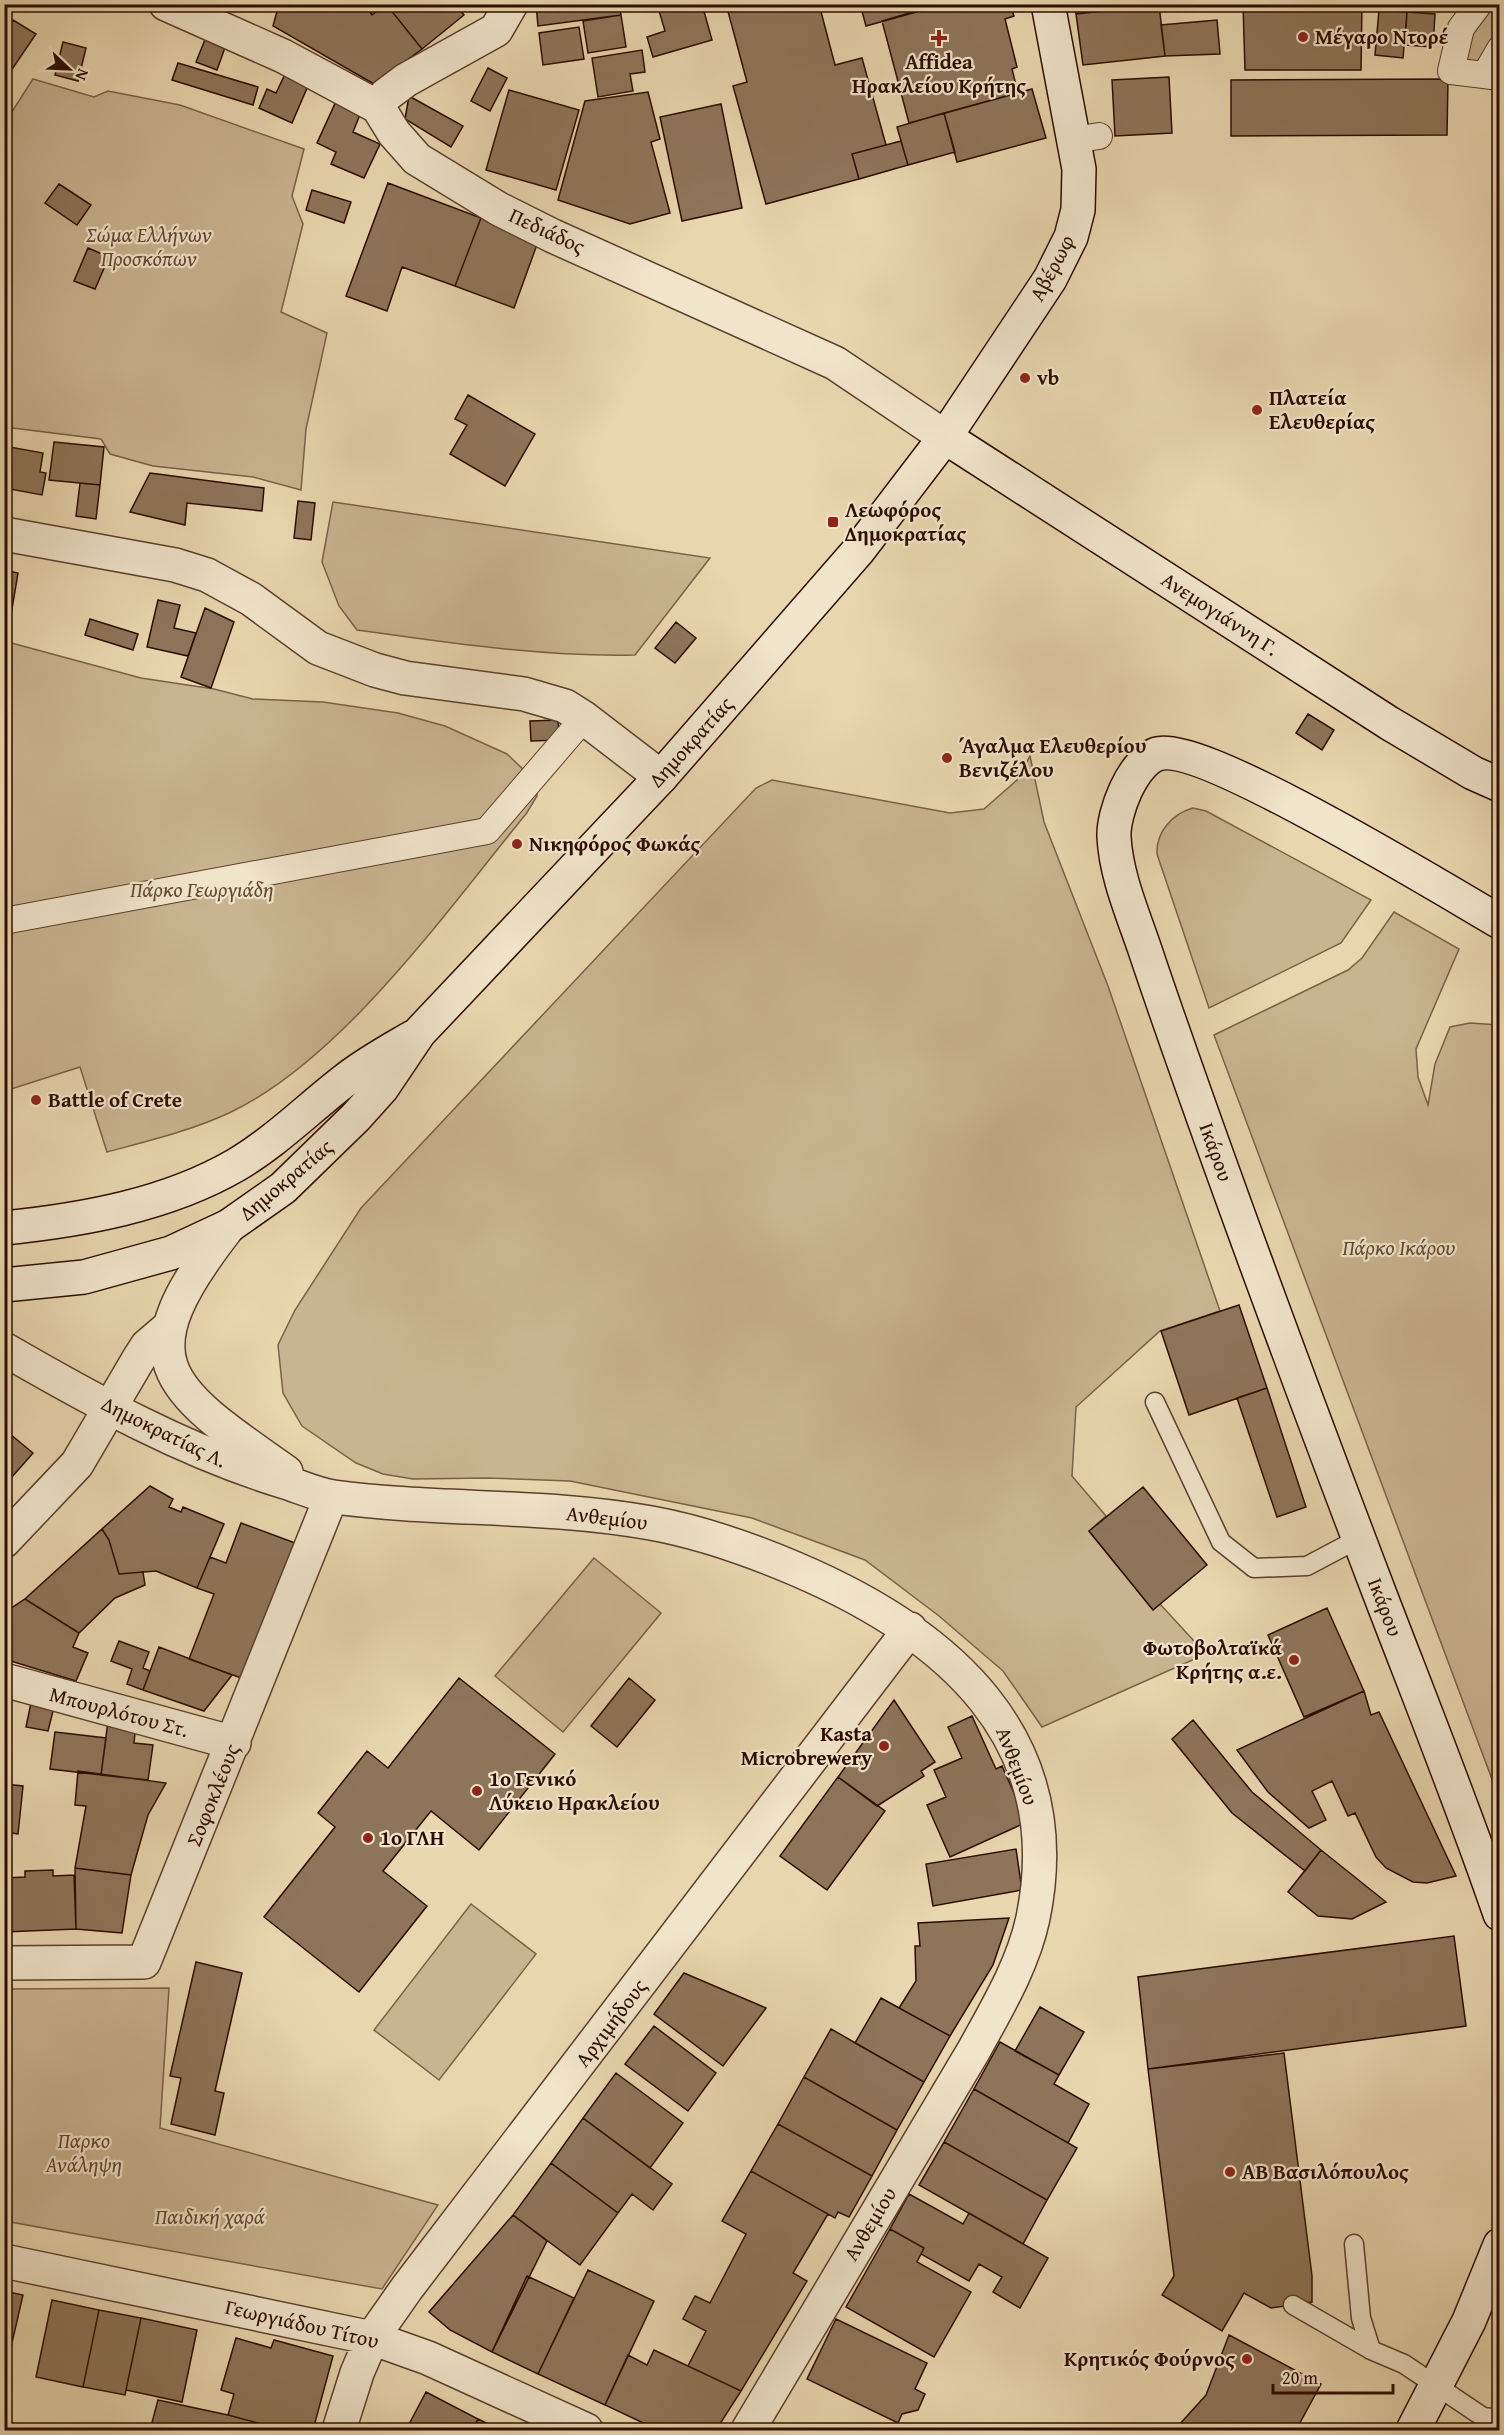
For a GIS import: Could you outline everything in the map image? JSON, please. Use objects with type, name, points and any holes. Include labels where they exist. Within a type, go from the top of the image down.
[{"type":"street","points":[[166,4],[283,56],[378,106],[386,96],[406,80],[496,30],[511,4]]},
{"type":"street","name":"Αβέρωφ","points":[[945,437],[1050,279],[1071,237],[1078,210],[1086,138],[1048,4]]},
{"type":"street","points":[[1479,4],[1461,28],[1451,71],[1492,76],[1500,49]]},
{"type":"street","name":"Πεδιάδος","points":[[378,106],[394,133],[417,159],[472,194],[553,236],[835,363],[945,437]]},
{"type":"street","name":"Δημοκρατίας","points":[[4,1285],[84,1277],[171,1254],[229,1226],[283,1188],[356,1118],[398,1067],[419,1033],[661,777],[838,576],[945,437]]},
{"type":"street","name":"Ανεμογιάννη Γ.","points":[[945,437],[1389,723],[1473,773],[1500,785]]},
{"type":"street","points":[[4,534],[176,565],[207,575],[251,599],[318,648],[349,662],[405,678],[524,694],[565,706],[661,777]]},
{"type":"street","points":[[4,921],[487,831],[584,718]]},
{"type":"street","name":"Ικάρου","points":[[1500,921],[1280,798],[1222,769],[1189,757],[1167,753],[1151,757],[1130,782],[1119,804],[1114,842],[1126,894],[1272,1312],[1500,1914]]},
{"type":"street","name":"Δημοκρατίας","points":[[4,1228],[64,1221],[129,1207],[179,1192],[213,1177],[252,1155],[365,1065],[419,1033]]},
{"type":"street","points":[[229,1226],[192,1276],[178,1300],[168,1328],[166,1342],[169,1361],[177,1381],[188,1395],[228,1431],[322,1494]]},
{"type":"street","points":[[4,1541],[77,1464],[147,1346],[168,1328]]},
{"type":"street","name":"Δημοκρατίας Λ.","points":[[4,1349],[205,1455],[322,1494]]},
{"type":"street","name":"Ανθεμίου","points":[[322,1494],[395,1503],[599,1515],[672,1527],[734,1545],[828,1583],[886,1613],[909,1629],[976,1688],[990,1705],[1015,1747],[1032,1794],[1039,1839],[1039,1865],[1032,1919],[1015,1971],[984,2031],[748,2430]]},
{"type":"street","name":"Σοφοκλέους","points":[[4,1963],[144,1962],[234,1743],[322,1494]]},
{"type":"street","name":"Αρχιμήδους","points":[[339,2430],[357,2373],[372,2338],[407,2288],[909,1629]]},
{"type":"street","name":"Μπουρλότου Στ.","points":[[4,1680],[234,1743]]},
{"type":"street","points":[[1413,2430],[1438,2386],[1469,2321],[1500,2245]]},
{"type":"street","name":"Γεωργιάδου Τίτου","points":[[4,2261],[372,2338],[420,2355],[586,2430]]},
{"type":"lane","points":[[1155,1402],[1221,1542],[1254,1568],[1307,1566],[1358,1539]]},
{"type":"lane","points":[[1354,2244],[1361,2318],[1371,2350]]},
{"type":"lane","points":[[1293,2305],[1371,2350],[1404,2364],[1483,2417],[1500,2419]]},
{"type":"green space","points":[[1479,5],[1499,5],[1499,77],[1451,71]]},
{"type":"green space","name":"Σώμα Ελλήνων Προσκόπων","points":[[33,79],[94,97],[108,91],[180,105],[304,149],[292,196],[303,224],[281,312],[327,333],[306,429],[301,490],[253,477],[153,466],[110,454],[101,439],[5,427],[4,124]]},
{"type":"green space","points":[[333,502],[710,558],[635,655],[531,651],[357,630],[339,606],[322,562]]},
{"type":"green space","name":"Πάρκο Γεωργιάδη","points":[[4,641],[141,678],[214,689],[253,699],[323,702],[398,713],[445,726],[507,754],[525,771],[537,787],[537,796],[526,814],[390,980],[312,1057],[271,1089],[229,1113],[153,1140],[107,1152],[80,1067],[5,1091]]},
{"type":"green space","points":[[1030,756],[1044,822],[1108,986],[1220,1311],[1160,1331],[1076,1407],[1072,1476],[1106,1516],[1089,1531],[1153,1610],[1160,1604],[1206,1654],[1042,1727],[1003,1671],[939,1616],[865,1560],[752,1518],[570,1481],[486,1478],[413,1479],[383,1474],[356,1463],[302,1426],[283,1393],[278,1345],[295,1310],[361,1208],[756,788],[772,780],[950,813],[984,809],[1017,780]]},
{"type":"green space","points":[[1193,808],[1206,811],[1371,900],[1341,943],[1209,1008],[1157,854],[1162,831],[1172,819]]},
{"type":"green space","name":"Πάρκο Ικάρου","points":[[1394,912],[1459,949],[1416,1049],[1418,1077],[1428,1105],[1435,1064],[1450,1027],[1470,1023],[1499,1025],[1499,1798],[1214,1035],[1348,970],[1362,958]]},
{"type":"green space","points":[[594,1558],[661,1613],[563,1732],[495,1676]]},
{"type":"green space","points":[[471,1904],[536,1954],[439,2080],[374,2030]]},
{"type":"green space","name":"Παρκο Ανάληψη","points":[[169,1988],[160,2128],[438,2205],[382,2289],[5,2221],[5,1989]]},
{"type":"building","points":[[279,4],[364,4],[372,15],[386,4],[422,49],[374,84],[273,26]]},
{"type":"building","points":[[364,4],[386,4],[372,15]]},
{"type":"building","points":[[386,4],[455,4],[464,15],[422,49]]},
{"type":"building","points":[[536,4],[619,4],[621,15],[538,26]]},
{"type":"building","points":[[657,4],[702,4],[712,40],[653,57],[647,37],[665,31]]},
{"type":"building","points":[[726,4],[819,4],[835,65],[862,58],[886,145],[852,154],[859,179],[766,204],[733,86],[747,82]]},
{"type":"building","points":[[860,4],[940,4],[941,5],[866,26]]},
{"type":"building","points":[[940,4],[1010,4],[1014,16],[1005,19],[1017,67],[1012,69],[1018,93],[909,123],[882,21]]},
{"type":"building","points":[[1075,4],[1121,4],[1121,9],[1076,14]]},
{"type":"building","name":"Μέγαρο Ντορέ","points":[[1243,4],[1362,4],[1361,70],[1245,70]]},
{"type":"building","points":[[1159,5],[1165,56],[1083,65],[1076,14]]},
{"type":"building","points":[[1379,10],[1407,12],[1403,58],[1375,55]]},
{"type":"building","points":[[1407,12],[1435,14],[1433,47],[1405,45]]},
{"type":"building","points":[[621,15],[626,47],[588,53],[583,21]]},
{"type":"building","points":[[13,20],[36,34],[4,81],[4,33]]},
{"type":"building","points":[[1217,20],[1220,54],[1165,56],[1161,25]]},
{"type":"building","points":[[579,27],[584,59],[543,65],[539,33]]},
{"type":"building","points":[[208,32],[228,39],[217,70],[196,62]]},
{"type":"building","points":[[63,42],[86,48],[78,81],[55,75]]},
{"type":"building","points":[[642,50],[645,72],[630,74],[633,91],[598,97],[592,58]]},
{"type":"building","points":[[178,63],[258,87],[253,105],[172,80]]},
{"type":"building","points":[[488,68],[507,78],[490,111],[471,101]]},
{"type":"building","points":[[287,70],[310,81],[292,123],[259,108],[267,89],[276,93]]},
{"type":"building","points":[[1169,77],[1172,133],[1115,136],[1112,80]]},
{"type":"building","points":[[1448,79],[1447,135],[1231,136],[1231,80]]},
{"type":"building","points":[[1032,89],[1046,138],[957,162],[944,113]]},
{"type":"building","points":[[509,90],[579,110],[556,190],[486,170]]},
{"type":"building","points":[[648,92],[660,139],[651,142],[670,213],[630,224],[558,200],[585,101]]},
{"type":"building","points":[[409,96],[463,126],[451,147],[405,119]]},
{"type":"building","points":[[338,97],[363,107],[353,132],[380,144],[364,178],[331,164],[336,152],[317,143]]},
{"type":"building","points":[[721,104],[742,208],[682,221],[660,117]]},
{"type":"building","points":[[944,113],[955,152],[908,165],[897,127]]},
{"type":"building","points":[[901,141],[908,165],[859,179],[852,154]]},
{"type":"building","points":[[388,183],[481,218],[455,286],[402,267],[387,311],[346,296]]},
{"type":"building","points":[[59,184],[91,205],[77,225],[45,203]]},
{"type":"building","points":[[312,190],[351,202],[344,223],[306,210]]},
{"type":"building","points":[[481,218],[539,239],[514,308],[455,286]]},
{"type":"building","points":[[88,248],[109,257],[95,289],[74,281]]},
{"type":"building","points":[[468,395],[535,434],[505,486],[450,454],[467,425],[455,419]]},
{"type":"building","points":[[54,442],[104,447],[100,485],[49,480]]},
{"type":"building","points":[[4,446],[43,453],[40,472],[46,473],[42,495],[4,488]]},
{"type":"building","points":[[150,473],[264,488],[262,511],[187,503],[185,525],[130,512]]},
{"type":"building","points":[[80,483],[100,485],[96,519],[76,516]]},
{"type":"building","points":[[298,501],[315,503],[311,540],[294,538]]},
{"type":"building","points":[[4,570],[18,573],[9,627],[4,626]]},
{"type":"building","points":[[158,600],[180,605],[174,628],[196,633],[188,656],[147,647]]},
{"type":"building","points":[[205,608],[234,622],[211,688],[181,677]]},
{"type":"building","points":[[90,619],[138,634],[133,650],[85,635]]},
{"type":"building","points":[[676,622],[696,638],[675,663],[655,648]]},
{"type":"building","points":[[1308,714],[1334,730],[1322,750],[1296,733]]},
{"type":"building","points":[[558,720],[559,740],[531,741],[530,721]]},
{"type":"building","points":[[1239,1305],[1267,1388],[1189,1415],[1161,1331]]},
{"type":"building","points":[[1267,1388],[1306,1507],[1277,1517],[1237,1398]]},
{"type":"building","points":[[4,1429],[33,1453],[4,1486]]},
{"type":"building","points":[[150,1486],[173,1499],[169,1507],[181,1512],[183,1507],[224,1524],[197,1588],[156,1571],[119,1574],[109,1540],[102,1529]]},
{"type":"building","points":[[1143,1487],[1207,1565],[1153,1610],[1089,1531]]},
{"type":"building","points":[[241,1523],[295,1543],[244,1679],[189,1659],[214,1594],[197,1588],[210,1557],[226,1563]]},
{"type":"building","points":[[102,1529],[109,1540],[119,1574],[143,1572],[145,1585],[115,1598],[79,1633],[25,1599]]},
{"type":"building","points":[[25,1599],[79,1633],[73,1647],[88,1653],[76,1681],[4,1659],[4,1613]]},
{"type":"building","points":[[1327,1608],[1364,1691],[1304,1717],[1268,1635]]},
{"type":"building","points":[[119,1641],[149,1652],[143,1668],[150,1671],[143,1690],[127,1684],[132,1669],[111,1661]]},
{"type":"building","points":[[159,1647],[232,1675],[204,1711],[143,1690]]},
{"type":"building","name":"1o ΓΛΗ","points":[[459,1678],[555,1754],[479,1850],[431,1811],[383,1871],[427,1906],[359,1992],[264,1917],[335,1827],[318,1813],[367,1751],[388,1768]]},
{"type":"building","points":[[629,1678],[655,1700],[617,1747],[591,1726]]},
{"type":"building","points":[[1364,1691],[1371,1715],[1379,1712],[1456,1876],[1427,1883],[1413,1882],[1386,1868],[1376,1857],[1355,1813],[1348,1816],[1332,1781],[1312,1791],[1326,1820],[1309,1828],[1268,1792],[1237,1750]]},
{"type":"building","points":[[32,1698],[55,1703],[48,1731],[26,1727]]},
{"type":"building","points":[[894,1700],[935,1762],[921,1771],[924,1776],[877,1806],[838,1777]]},
{"type":"building","points":[[972,1716],[996,1769],[1002,1766],[1027,1822],[950,1857],[927,1805],[946,1797],[934,1770],[962,1758],[948,1727]]},
{"type":"building","points":[[1193,1720],[1252,1792],[1321,1850],[1305,1871],[1232,1813],[1172,1739]]},
{"type":"building","points":[[108,1721],[136,1724],[134,1743],[153,1745],[148,1780],[101,1775]]},
{"type":"building","points":[[55,1732],[106,1738],[101,1775],[50,1769]]},
{"type":"building","points":[[78,1771],[166,1783],[148,1815],[131,1875],[75,1868],[86,1806],[75,1805]]},
{"type":"building","points":[[838,1777],[885,1811],[827,1890],[780,1856]]},
{"type":"building","points":[[4,1784],[23,1786],[18,1834],[4,1832]]},
{"type":"building","points":[[1016,1849],[1022,1890],[933,1906],[926,1864]]},
{"type":"building","points":[[1321,1850],[1386,1902],[1352,1919],[1318,1916],[1288,1892]]},
{"type":"building","points":[[75,1868],[131,1875],[122,1933],[76,1929]]},
{"type":"building","points":[[53,1870],[53,1876],[74,1875],[76,1929],[4,1932],[4,1878],[25,1877],[25,1871]]},
{"type":"building","points":[[1009,1918],[993,1965],[950,2036],[899,2008],[916,1981],[915,1946],[920,1946],[918,1923]]},
{"type":"building","points":[[1454,1936],[1466,2026],[1148,2069],[1138,1977]]},
{"type":"building","points":[[196,1962],[242,1973],[215,2091],[224,2093],[215,2135],[171,2124],[181,2078],[170,2076]]},
{"type":"building","points":[[684,1973],[766,2008],[723,2066],[654,2014]]},
{"type":"building","points":[[881,1998],[950,2036],[924,2082],[855,2043]]},
{"type":"building","points":[[1040,2007],[1084,2032],[1059,2075],[1015,2051]]},
{"type":"building","points":[[654,2026],[716,2073],[688,2111],[625,2064]]},
{"type":"building","points":[[831,2029],[924,2082],[897,2130],[804,2077]]},
{"type":"building","points":[[1000,2042],[1059,2075],[1054,2084],[1089,2104],[1068,2143],[974,2089]]},
{"type":"building","name":"ΑΒ Βασιλόπουλος","points":[[1284,2053],[1312,2276],[1312,2302],[1271,2308],[1244,2293],[1222,2331],[1162,2295],[1174,2276],[1148,2069]]},
{"type":"building","points":[[616,2073],[683,2123],[650,2168],[583,2118]]},
{"type":"building","points":[[804,2077],[897,2130],[872,2176],[778,2124]]},
{"type":"building","points":[[974,2089],[1077,2148],[1047,2200],[944,2142]]},
{"type":"building","points":[[583,2118],[672,2184],[653,2210],[632,2194],[618,2213],[551,2163]]},
{"type":"building","points":[[778,2124],[872,2176],[849,2217],[838,2212],[835,2218],[751,2171]]},
{"type":"building","points":[[944,2142],[1047,2200],[1023,2244],[919,2185]]},
{"type":"building","points":[[551,2163],[618,2213],[580,2265],[513,2215]]},
{"type":"building","points":[[751,2171],[828,2214],[793,2273],[807,2281],[741,2391],[688,2366],[706,2331],[683,2319],[695,2296],[710,2303],[746,2234],[722,2221]]},
{"type":"building","points":[[909,2194],[963,2224],[969,2213],[1048,2258],[1020,2308],[993,2292],[1002,2277],[979,2264],[969,2281],[921,2254],[924,2248],[890,2229]]},
{"type":"building","points":[[513,2215],[547,2241],[492,2352],[450,2330],[429,2312]]},
{"type":"building","points":[[890,2229],[924,2248],[917,2262],[971,2292],[934,2357],[846,2307]]},
{"type":"building","points":[[588,2270],[654,2301],[605,2405],[538,2374]]},
{"type":"building","points":[[527,2276],[574,2298],[538,2374],[492,2352]]},
{"type":"building","points":[[4,2291],[23,2295],[8,2360],[4,2359]]},
{"type":"building","points":[[52,2300],[99,2310],[83,2387],[36,2377]]},
{"type":"building","points":[[99,2310],[141,2318],[125,2395],[83,2387]]},
{"type":"building","points":[[141,2318],[197,2330],[182,2402],[126,2390]]},
{"type":"building","points":[[836,2319],[927,2363],[915,2389],[925,2394],[918,2410],[902,2414],[898,2423],[807,2379]]},
{"type":"building","name":"Κρητικός Φούρνος","points":[[1229,2335],[1321,2384],[1296,2430],[1185,2430],[1179,2425],[1206,2395]]},
{"type":"building","points":[[236,2338],[271,2348],[274,2340],[333,2356],[313,2430],[284,2430],[228,2415],[234,2394],[221,2390]]},
{"type":"building","points":[[654,2350],[741,2391],[716,2430],[658,2430],[605,2405],[628,2355],[647,2365]]},
{"type":"building","points":[[426,2392],[478,2419],[472,2430],[406,2430]]},
{"type":"building","points":[[158,2400],[228,2415],[284,2430],[150,2430]]},
{"type":"building","points":[[478,2419],[501,2430],[472,2430]]},
{"type":"place","name":"Μέγαρο Ντορέ","points":[[1303,37]]},
{"type":"place","name":"Affidea Ηρακλείου Κρήτης","points":[[939,38]]},
{"type":"place","name":"vb","points":[[1025,378]]},
{"type":"place","name":"Πλατεία Ελευθερίας","points":[[1257,410]]},
{"type":"place","name":"Λεωφόρος Δημοκρατίας","points":[[833,522]]},
{"type":"place","name":"Άγαλμα Ελευθερίου Βενιζέλου","points":[[947,758]]},
{"type":"place","name":"Νικηφόρος Φωκάς","points":[[517,844]]},
{"type":"place","name":"Battle of Crete","points":[[36,1100]]},
{"type":"place","name":"Φωτοβολταϊκά Κρήτης α.ε.","points":[[1294,1660]]},
{"type":"place","name":"Kasta Microbrewery","points":[[884,1746]]},
{"type":"place","name":"1ο Γενικό Λύκειο Ηρακλείου","points":[[477,1791]]},
{"type":"place","name":"1o ΓΛΗ","points":[[368,1838]]},
{"type":"place","name":"ΑΒ Βασιλόπουλος","points":[[1230,2172]]},
{"type":"place","name":"Κρητικός Φούρνος","points":[[1247,2359]]},
{"type":"park label","name":"Παιδική χαρά","points":[[210,2217]]}]
